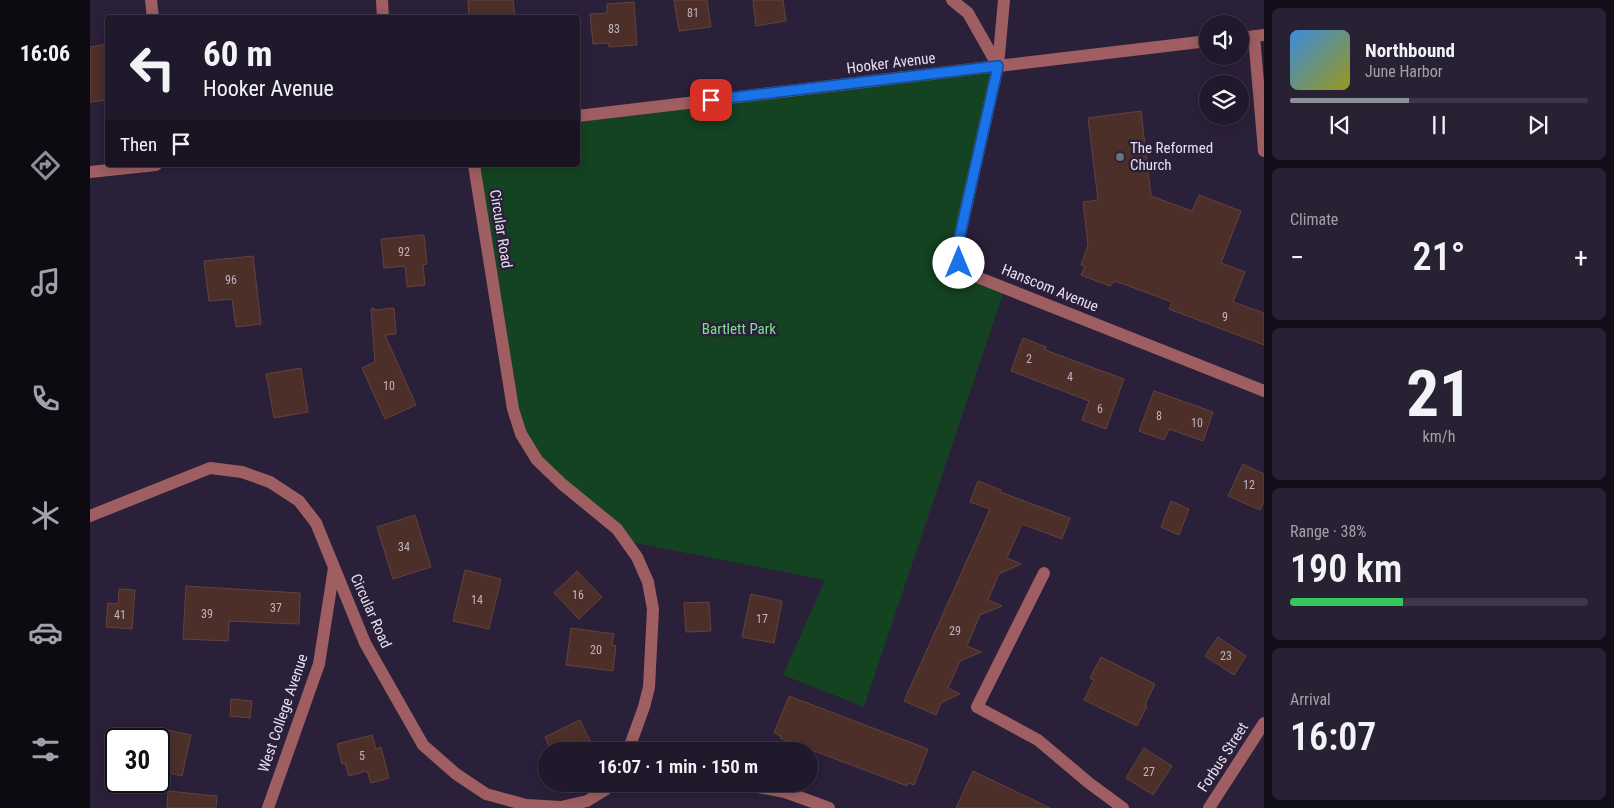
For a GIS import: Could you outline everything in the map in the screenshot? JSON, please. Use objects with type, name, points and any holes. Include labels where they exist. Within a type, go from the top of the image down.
[{"type":"street","points":[[151,0],[153,15]]},
{"type":"street","points":[[382,0],[383,15]]},
{"type":"street","points":[[952,0],[968,13],[998,66]]},
{"type":"street","name":"Hanscom Avenue","points":[[1004,0],[998,66],[957,248],[959,263],[972,275],[1264,391]]},
{"type":"street","points":[[1259,35],[1264,151]]},
{"type":"street","name":"Hooker Avenue","points":[[580,116],[1199,42]]},
{"type":"street","points":[[90,172],[137,167]]},
{"type":"street","name":"Circular Road","points":[[474,167],[512,408],[521,434],[537,460],[562,484],[617,529],[637,557],[648,582],[653,609],[648,687],[644,707],[631,742]]},
{"type":"street","name":"Circular Road","points":[[90,516],[210,468],[242,472],[270,482],[299,501],[316,523],[365,643],[422,745],[456,774],[486,794],[526,805],[561,807],[588,801],[602,792]]},
{"type":"street","name":"West College Avenue","points":[[268,808],[319,664],[334,568]]},
{"type":"street","points":[[1044,573],[977,707],[1038,740],[1089,783],[1123,808]]},
{"type":"street","name":"Forbus Street","points":[[1208,808],[1264,724]]},
{"type":"street","points":[[785,792],[829,808]]},
{"type":"green space","name":"Bartlett Park","points":[[998,66],[959,263],[1005,288],[864,707],[783,675],[825,580],[625,541],[528,445],[513,409],[474,167],[580,167],[580,116]]},
{"type":"building","points":[[468,0],[513,0],[515,15],[469,15]]},
{"type":"building","points":[[674,0],[707,0],[711,27],[679,31]]},
{"type":"building","points":[[753,0],[783,0],[786,21],[756,26]]},
{"type":"building","points":[[634,2],[637,45],[609,47],[609,43],[593,44],[590,14],[607,13],[607,4]]},
{"type":"building","points":[[105,44],[105,100],[90,102],[90,47]]},
{"type":"building","points":[[1141,111],[1151,196],[1192,211],[1199,195],[1241,211],[1221,263],[1245,272],[1233,302],[1264,313],[1264,345],[1169,309],[1172,302],[1115,281],[1110,286],[1081,275],[1085,266],[1081,265],[1088,245],[1083,202],[1098,200],[1088,118]]},
{"type":"building","points":[[424,235],[427,264],[423,265],[425,285],[407,287],[405,266],[384,268],[381,239]]},
{"type":"building","points":[[253,256],[261,324],[236,327],[232,299],[209,301],[204,261]]},
{"type":"building","points":[[374,308],[374,310],[394,308],[396,334],[385,335],[416,405],[385,419],[362,368],[375,362],[371,309]]},
{"type":"building","points":[[1023,338],[1046,347],[1045,350],[1124,379],[1106,429],[1082,420],[1089,401],[1011,371]]},
{"type":"building","points":[[301,368],[308,412],[274,418],[266,374]]},
{"type":"building","points":[[1154,391],[1213,412],[1203,441],[1169,429],[1164,440],[1139,431]]},
{"type":"building","points":[[1243,464],[1264,474],[1264,501],[1260,510],[1228,496]]},
{"type":"building","points":[[978,481],[1001,490],[1000,492],[1070,518],[1062,539],[1022,524],[1007,558],[1021,564],[999,574],[988,600],[1002,606],[980,615],[967,646],[981,652],[960,661],[948,688],[960,694],[941,703],[936,715],[904,701],[990,509],[970,502]]},
{"type":"building","points":[[1171,501],[1189,509],[1179,535],[1161,527]]},
{"type":"building","points":[[415,515],[431,567],[393,579],[377,527]]},
{"type":"building","points":[[465,570],[501,579],[489,629],[453,621]]},
{"type":"building","points":[[577,571],[602,597],[579,619],[554,593]]},
{"type":"building","points":[[186,586],[300,593],[299,624],[229,621],[228,641],[183,639]]},
{"type":"building","points":[[119,589],[135,590],[132,629],[106,627],[108,603],[118,604]]},
{"type":"building","points":[[751,594],[782,601],[774,643],[742,637]]},
{"type":"building","points":[[709,602],[711,631],[686,632],[684,603]]},
{"type":"building","points":[[571,628],[614,634],[612,645],[616,646],[613,671],[566,665]]},
{"type":"building","points":[[1218,637],[1246,656],[1234,675],[1205,656]]},
{"type":"building","points":[[1101,657],[1155,684],[1137,726],[1084,700],[1094,680],[1090,678]]},
{"type":"building","points":[[789,696],[928,749],[914,785],[908,783],[907,786],[818,752],[818,742],[791,742],[780,738],[781,736],[774,733]]},
{"type":"building","points":[[231,699],[252,701],[250,718],[230,716]]},
{"type":"building","points":[[580,720],[591,742],[547,742],[545,737]]},
{"type":"building","points":[[170,730],[191,735],[182,776],[170,773]]},
{"type":"building","points":[[372,735],[376,749],[381,747],[389,778],[371,783],[367,771],[349,776],[345,763],[342,764],[337,744]]},
{"type":"building","points":[[1144,748],[1172,766],[1153,795],[1126,778]]},
{"type":"building","points":[[973,771],[1050,808],[956,808]]},
{"type":"building","points":[[170,791],[217,796],[216,808],[167,808],[168,793]]},
{"type":"place","name":"The Reformed Church","points":[[1120,157]]},
{"type":"route","points":[[711,100],[998,66],[957,248],[959,263]]}]
